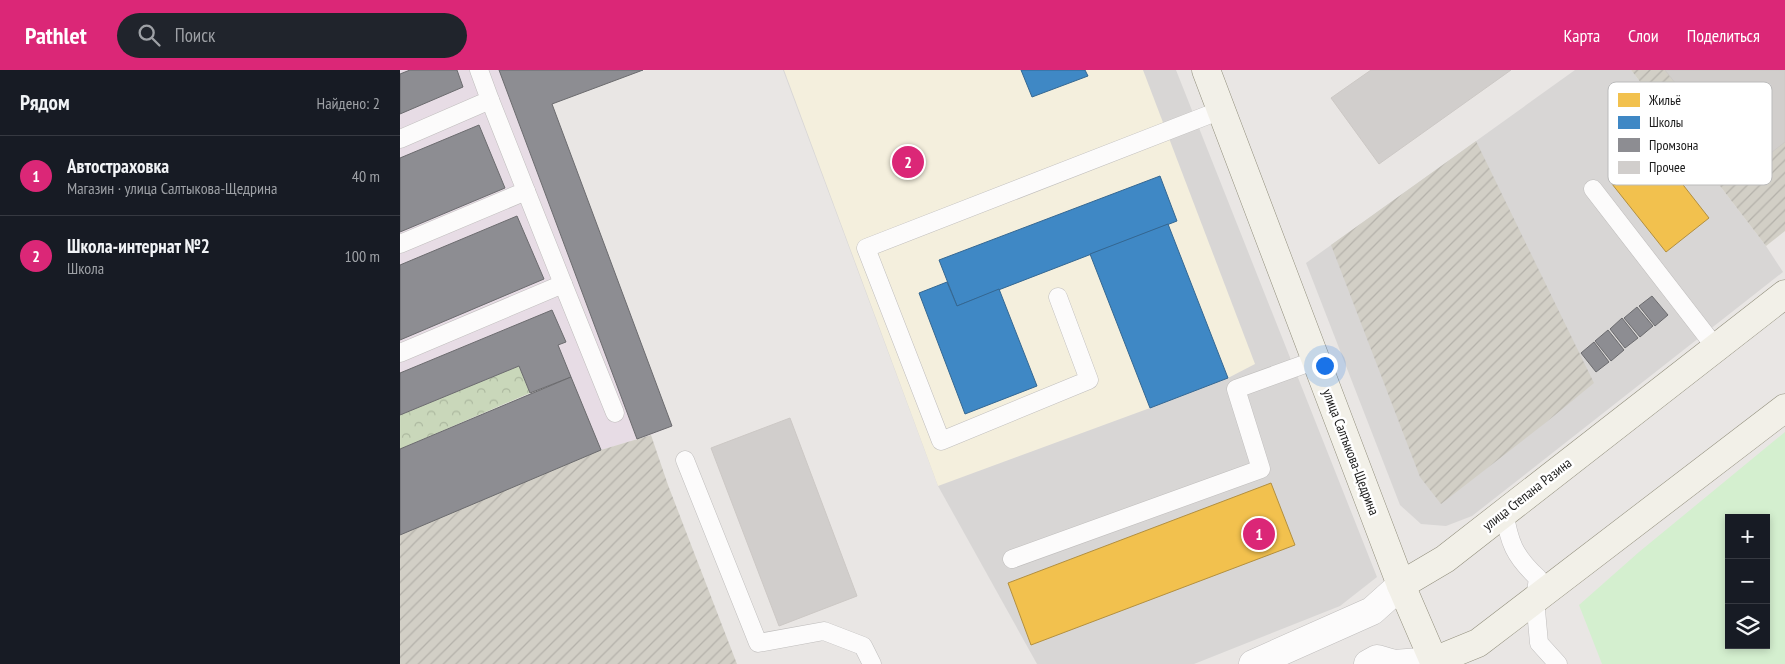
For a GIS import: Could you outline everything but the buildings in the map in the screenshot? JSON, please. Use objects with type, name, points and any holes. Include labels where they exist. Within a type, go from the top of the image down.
[{"type":"main road","name":"улица Салтыкова-Щедрина","points":[[1206,70],[1401,585],[1433,663]]},
{"type":"main road","name":"улица Степана Разина","points":[[1401,585],[1445,559],[1504,511],[1785,294]]},
{"type":"main road","points":[[1433,663],[1478,643],[1785,408]]},
{"type":"street","name":"улица Степана Разина","points":[[1253,664],[1372,611],[1401,585]]},
{"type":"street","points":[[1368,664],[1377,660],[1394,664],[1433,663]]},
{"type":"lane","points":[[478,70],[615,413]]},
{"type":"lane","points":[[400,139],[490,100]]},
{"type":"lane","points":[[1058,297],[1089,380],[941,441],[866,248],[1221,110]]},
{"type":"lane","points":[[1593,189],[1716,348]]},
{"type":"lane","points":[[400,244],[526,191]]},
{"type":"lane","points":[[400,353],[563,284]]},
{"type":"lane","points":[[1012,559],[1262,469],[1236,389],[1316,360]]},
{"type":"lane","points":[[685,460],[758,643],[824,631],[863,646],[872,664]]},
{"type":"lane","points":[[1504,511],[1508,536],[1517,554],[1524,565],[1538,578],[1534,599],[1539,643],[1558,664]]},
{"type":"shaded area","points":[[400,70],[643,70],[552,104],[672,426],[651,435],[601,450],[571,377],[530,393],[518,366],[400,415]]},
{"type":"shaded area","points":[[783,70],[1176,70],[1377,577],[1340,606],[1194,664],[1037,664],[938,486]]},
{"type":"shaded area","points":[[784,70],[1143,70],[1255,364],[1228,378],[938,486]]},
{"type":"shaded area","points":[[1575,70],[1631,70],[1640,82],[1608,82],[1608,185],[1719,185],[1766,246],[1783,272],[1472,516],[1446,526],[1421,524],[1400,505],[1306,263]]},
{"type":"shaded area","points":[[1631,70],[1785,70],[1785,231],[1766,246],[1719,185],[1772,185],[1772,82],[1640,82]]},
{"type":"shaded area","points":[[1476,141],[1594,383],[1441,504],[1420,477],[1331,245]]},
{"type":"shaded area","points":[[571,377],[601,450],[651,435],[668,485],[737,664],[400,664],[400,449]]},
{"type":"green space","points":[[519,366],[530,393],[400,449],[400,415]]},
{"type":"green space","points":[[1785,432],[1785,664],[1602,664],[1579,605],[1639,552]]},
{"type":"place","name":"Школа-интернат №2","points":[[908,162]]},
{"type":"place","name":"Автостраховка","points":[[1259,534]]}]
